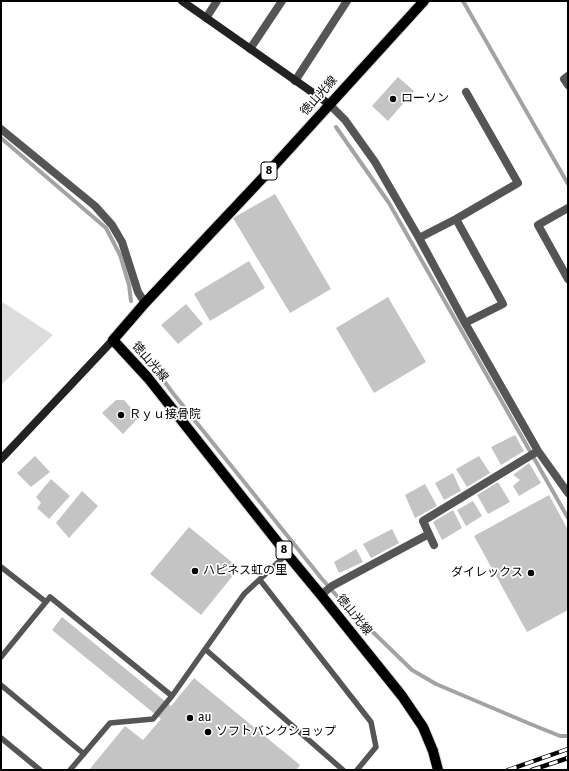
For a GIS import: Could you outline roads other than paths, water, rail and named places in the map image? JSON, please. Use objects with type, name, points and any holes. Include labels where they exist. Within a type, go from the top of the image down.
[{"type":"main road","name":"徳山光線","points":[[424,1],[272,168],[145,303],[114,340],[148,378],[287,554],[402,696],[423,727],[433,751],[438,770]]},
{"type":"street","points":[[182,1],[329,104],[344,120],[375,162],[538,451],[568,493]]},
{"type":"street","points":[[206,18],[217,1]]},
{"type":"street","points":[[250,49],[282,1]]},
{"type":"street","points":[[296,81],[347,1]]},
{"type":"street","points":[[568,76],[564,79],[568,85]]},
{"type":"street","points":[[419,238],[456,219],[518,183],[466,92]]},
{"type":"street","points":[[1,129],[95,206],[112,224],[122,242],[138,292],[145,303]]},
{"type":"street","points":[[568,208],[538,225],[568,279]]},
{"type":"street","points":[[456,219],[503,304],[465,323]]},
{"type":"street","points":[[1,459],[114,340]]},
{"type":"street","points":[[434,545],[423,521],[538,451]]},
{"type":"street","points":[[321,595],[332,586],[429,534]]},
{"type":"lane","points":[[70,770],[110,723],[153,719],[172,696],[244,594],[287,554]]},
{"type":"lane","points":[[1,566],[46,602]]},
{"type":"lane","points":[[260,580],[371,722],[376,747],[357,770]]},
{"type":"lane","points":[[1,657],[50,597],[172,696]]},
{"type":"lane","points":[[206,649],[343,770]]},
{"type":"lane","points":[[1,685],[84,754]]},
{"type":"lane","points":[[1,738],[40,770]]},
{"type":"waterway","points":[[463,1],[568,184]]},
{"type":"waterway","points":[[336,127],[389,203],[568,518]]},
{"type":"waterway","points":[[1,138],[106,228],[120,255],[129,285],[131,301]]},
{"type":"waterway","points":[[143,352],[172,392],[322,579],[344,604],[412,670],[436,684],[528,723],[560,736],[568,736]]},
{"type":"railway","points":[[508,770],[568,749]]},
{"type":"railway","points":[[532,770],[568,758]]},
{"type":"place","name":"ローソン","points":[[393,99]]},
{"type":"place","name":"Ｒｙｕ接骨院","points":[[121,415]]},
{"type":"place","name":"ハピネス虹の里","points":[[195,571]]},
{"type":"place","name":"ダイレックス","points":[[531,573]]},
{"type":"place","name":"au","points":[[190,718]]},
{"type":"place","name":"ソフトバンクショップ","points":[[208,732]]}]
